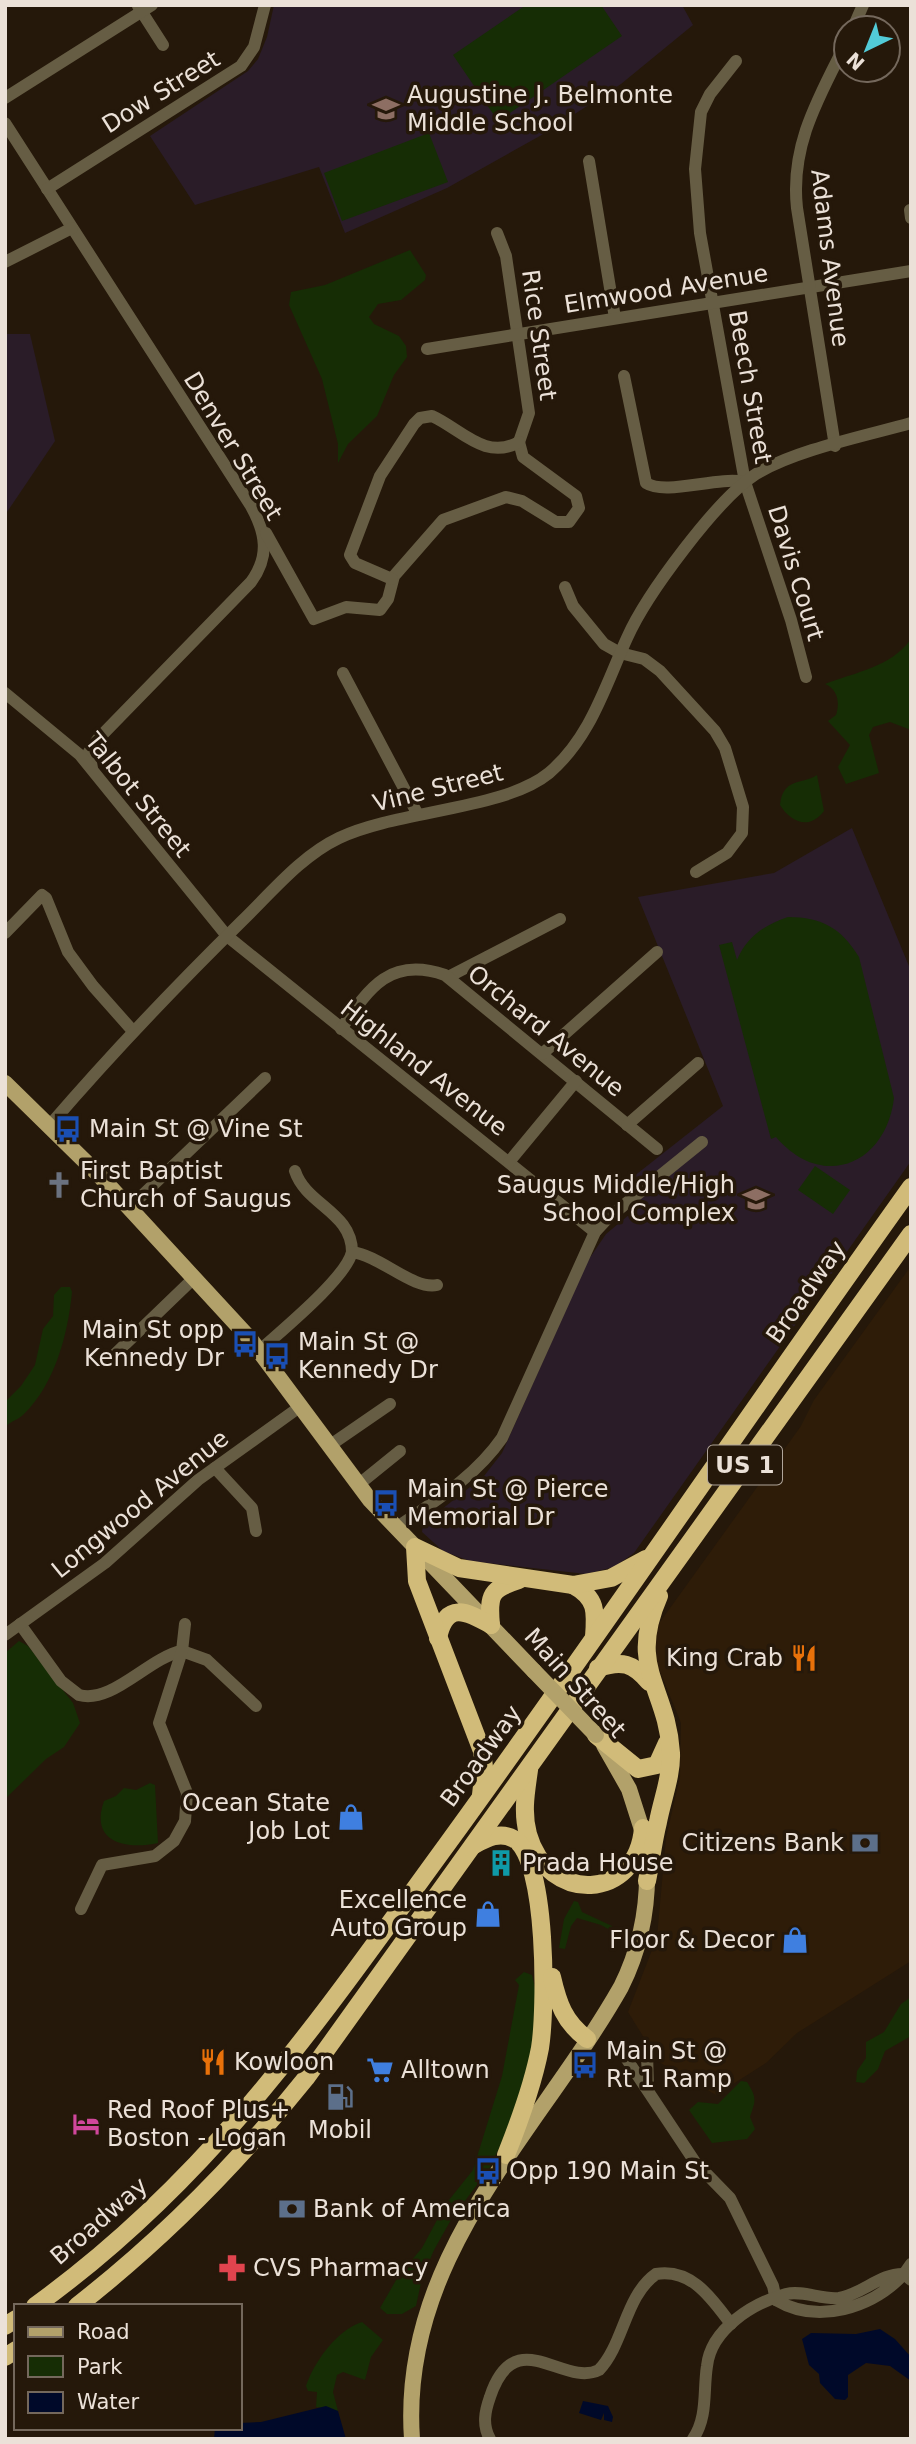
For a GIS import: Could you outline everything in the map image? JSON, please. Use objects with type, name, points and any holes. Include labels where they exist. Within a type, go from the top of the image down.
[{"type":"highway","name":"Broadway","points":[[38,2304],[130,2230],[227,2134],[317,2023],[517,1749],[911,1187]]},
{"type":"highway","name":"Broadway","points":[[79,2304],[170,2227],[268,2125],[328,2050],[675,1560],[911,1234]]},
{"type":"highway","points":[[480,1798],[484,1767],[476,1735],[417,1581],[415,1547],[459,1568],[573,1585],[609,1579],[654,1554]]},
{"type":"highway","points":[[647,1881],[671,1762],[668,1739],[646,1660],[646,1633],[675,1560]]},
{"type":"highway","points":[[491,1625],[490,1601],[494,1592],[501,1585],[523,1579]]},
{"type":"highway","points":[[573,1585],[586,1592],[596,1606],[593,1640]]},
{"type":"highway","points":[[438,1638],[444,1621],[457,1611],[469,1612],[491,1625]]},
{"type":"highway","points":[[598,1668],[627,1663],[638,1669],[652,1686]]},
{"type":"highway","points":[[476,1735],[494,1751],[517,1749]]},
{"type":"highway","points":[[596,1735],[628,1764],[642,1769],[655,1766],[662,1760],[668,1739]]},
{"type":"highway","points":[[530,1765],[524,1805],[528,1835],[542,1863],[559,1879],[573,1885],[590,1886],[612,1878],[635,1855],[643,1828]]},
{"type":"highway","points":[[474,1845],[498,1835],[511,1837],[522,1846],[530,1868],[559,2006],[569,2023],[587,2039]]},
{"type":"highway","points":[[506,2155],[524,2108],[539,2051],[544,2011],[544,1939]]},
{"type":"main road","name":"Main Street","points":[[5,1083],[50,1125],[129,1208],[260,1351],[358,1485],[396,1528],[596,1735],[624,1777],[643,1828],[647,1881],[645,1918],[634,1958],[612,2001],[506,2155],[452,2249],[427,2309],[415,2368],[412,2439]]},
{"type":"street","name":"Dow Street","points":[[47,189],[241,66],[254,47],[265,5]]},
{"type":"street","points":[[5,98],[144,7],[163,45]]},
{"type":"street","name":"Beech Street","points":[[736,61],[703,106],[696,154],[700,233],[745,482]]},
{"type":"street","name":"Adams Avenue","points":[[832,71],[808,119],[796,161],[796,197],[835,446]]},
{"type":"street","name":"Denver Street","points":[[5,123],[10,139],[47,189],[259,520],[265,547],[256,575],[97,739],[89,752],[92,768]]},
{"type":"street","points":[[589,161],[615,318]]},
{"type":"street","points":[[5,262],[72,228]]},
{"type":"street","name":"Rice Street","points":[[497,233],[506,256],[529,413],[529,421],[519,442]]},
{"type":"street","name":"Elmwood Avenue","points":[[427,349],[911,271]]},
{"type":"street","points":[[624,376],[646,483],[660,488],[716,480],[745,482]]},
{"type":"street","points":[[259,520],[314,619],[346,607],[380,610],[388,599],[392,579],[443,520],[506,497],[522,501],[556,522],[569,522],[579,508],[576,496],[523,457],[519,442],[506,449],[480,445],[432,416],[420,418],[380,476],[350,555],[355,564],[392,579]]},
{"type":"street","name":"Vine Street","points":[[50,1125],[132,1031],[294,871],[328,844],[368,827],[417,813],[504,795],[547,774],[574,747],[588,726],[639,614],[674,564],[745,482],[767,468],[911,423]]},
{"type":"street","name":"Davis Court","points":[[745,482],[791,620],[806,677]]},
{"type":"street","points":[[565,587],[573,606],[604,644],[620,653],[635,655],[660,670],[715,731],[725,748],[743,807],[742,833],[727,853],[696,872]]},
{"type":"street","points":[[343,673],[417,813]]},
{"type":"street","name":"Talbot Street","points":[[5,693],[66,740],[92,768],[227,936]]},
{"type":"street","points":[[5,933],[42,895],[72,958],[132,1031]]},
{"type":"street","points":[[448,977],[560,919]]},
{"type":"street","name":"Highland Avenue","points":[[227,936],[595,1232]]},
{"type":"street","points":[[542,1054],[657,952]]},
{"type":"street","name":"Orchard Avenue","points":[[341,1029],[367,990],[387,976],[411,969],[448,977],[657,1149]]},
{"type":"street","points":[[628,1125],[698,1063]]},
{"type":"street","points":[[129,1208],[265,1078]]},
{"type":"street","points":[[509,1162],[576,1081]]},
{"type":"street","points":[[396,1528],[460,1483],[490,1455],[502,1438],[595,1232],[608,1217],[702,1142]]},
{"type":"street","points":[[260,1351],[337,1278],[352,1252],[344,1225],[303,1188],[295,1171]]},
{"type":"street","points":[[352,1252],[375,1257],[411,1280],[427,1286],[437,1285]]},
{"type":"street","points":[[112,1357],[194,1278]]},
{"type":"street","points":[[329,1446],[390,1404]]},
{"type":"street","name":"Longwood Avenue","points":[[5,1635],[105,1563],[176,1498],[301,1406]]},
{"type":"street","points":[[358,1485],[400,1451]]},
{"type":"street","points":[[215,1468],[251,1506],[256,1531]]},
{"type":"street","points":[[20,1624],[63,1684],[83,1697],[103,1694],[151,1664],[182,1651],[207,1660],[256,1706]]},
{"type":"street","points":[[81,1909],[102,1865],[107,1861],[155,1856],[171,1844],[183,1827],[188,1808],[187,1793],[159,1723],[182,1651],[185,1624]]},
{"type":"street","points":[[647,2052],[649,2091]]},
{"type":"street","points":[[626,2058],[695,2162],[730,2198],[772,2286],[776,2300],[788,2307],[841,2309],[872,2301],[908,2273]]},
{"type":"street","points":[[490,2439],[485,2419],[494,2384],[502,2370],[515,2362],[528,2361],[588,2373],[599,2370],[609,2355],[621,2325],[656,2274],[672,2273],[693,2281],[731,2324]]},
{"type":"street","points":[[693,2439],[704,2410],[711,2350],[731,2324],[756,2307],[776,2300]]},
{"type":"shaded area","name":"Augustine J. Belmonte Middle School","points":[[274,5],[682,5],[693,25],[621,84],[547,132],[447,188],[345,233],[319,167],[195,205],[150,136],[248,71],[258,59],[267,37]]},
{"type":"shaded area","points":[[5,334],[30,334],[55,441],[5,515]]},
{"type":"shaded area","name":"Saugus Middle/High School Complex","points":[[852,828],[911,971],[911,1161],[634,1553],[614,1567],[586,1574],[470,1561],[443,1551],[422,1532],[423,1524],[484,1476],[502,1453],[587,1262],[606,1234],[636,1209],[619,1188],[723,1106],[638,897],[774,873]]},
{"type":"shaded area","points":[[911,1266],[911,1961],[797,2033],[766,2063],[716,2095],[659,2062],[628,2012],[657,1937],[666,1838],[680,1777],[681,1723],[657,1664],[655,1629],[801,1426],[814,1400]]},
{"type":"green space","points":[[526,5],[601,5],[622,36],[498,121],[453,55]]},
{"type":"green space","points":[[429,133],[448,182],[342,221],[324,173]]},
{"type":"green space","points":[[410,250],[426,275],[425,280],[401,300],[378,304],[369,317],[374,324],[399,336],[406,346],[407,357],[394,375],[377,416],[348,444],[338,463],[338,444],[322,379],[289,305],[291,292],[325,285]]},
{"type":"green space","points":[[911,639],[911,730],[890,722],[873,727],[869,735],[879,773],[846,784],[838,767],[850,745],[828,721],[836,715],[838,701],[833,689],[825,684],[883,662]]},
{"type":"green space","points":[[817,775],[824,811],[813,821],[795,820],[780,805],[782,796],[794,783]]},
{"type":"green space","points":[[788,917],[811,919],[829,926],[845,939],[859,957],[894,1098],[889,1121],[879,1140],[865,1154],[849,1163],[831,1166],[813,1163],[794,1154],[776,1137],[771,1139],[719,945],[732,942],[737,960],[746,944],[758,932]]},
{"type":"green space","points":[[815,1166],[850,1190],[833,1214],[798,1190]]},
{"type":"green space","points":[[61,1287],[70,1287],[72,1292],[67,1325],[52,1373],[35,1402],[22,1416],[5,1427],[5,1402],[21,1386],[35,1365],[43,1329],[53,1316],[54,1295]]},
{"type":"green space","points":[[19,1641],[28,1646],[73,1703],[80,1723],[64,1747],[46,1759],[5,1799],[5,1653]]},
{"type":"green space","points":[[150,1783],[155,1785],[158,1843],[123,1844],[106,1835],[101,1815],[104,1801],[116,1796],[124,1788],[136,1790]]},
{"type":"green space","points":[[574,1901],[578,1902],[582,1912],[612,1926],[619,1935],[601,1925],[577,1918],[571,1926],[565,1949],[559,1948],[564,1919]]},
{"type":"green space","points":[[524,1972],[532,1975],[538,2001],[528,2072],[507,2131],[489,2169],[452,2218],[434,2250],[422,2278],[416,2306],[402,2314],[387,2314],[380,2308],[399,2275],[422,2248],[445,2205],[473,2170],[502,2076],[519,1985],[515,1980]]},
{"type":"green space","points":[[911,1997],[911,2036],[885,2051],[878,2069],[864,2083],[856,2082],[857,2071],[866,2058],[866,2042],[884,2032],[901,2004]]},
{"type":"green space","points":[[741,2081],[747,2082],[754,2096],[750,2117],[755,2129],[747,2139],[712,2143],[689,2110],[698,2102],[718,2104]]},
{"type":"green space","points":[[362,2322],[383,2340],[371,2357],[365,2380],[343,2372],[337,2375],[333,2392],[338,2411],[316,2407],[317,2392],[308,2391],[306,2386],[315,2367],[335,2339]]},
{"type":"water","points":[[880,2329],[895,2339],[911,2357],[911,2381],[890,2366],[866,2363],[848,2375],[848,2397],[845,2400],[835,2399],[820,2383],[819,2374],[809,2365],[802,2339],[811,2333],[856,2334]]},
{"type":"water","points":[[583,2401],[608,2406],[613,2417],[612,2422],[604,2420],[604,2413],[601,2420],[579,2413]]},
{"type":"water","points":[[326,2406],[338,2411],[346,2439],[214,2439],[215,2430],[242,2430],[242,2423],[261,2422]]},
{"type":"place","name":"Augustine J. Belmonte Middle School","points":[[386,109]]},
{"type":"place","name":"Main St @ Vine St","points":[[68,1129]]},
{"type":"place","name":"First Baptist Church of Saugus","points":[[59,1185]]},
{"type":"place","name":"Saugus Middle/High School Complex","points":[[756,1199]]},
{"type":"place","name":"Main St opp Kennedy Dr","points":[[245,1344]]},
{"type":"place","name":"Main St @ Kennedy Dr","points":[[277,1356]]},
{"type":"place","name":"Main St @ Pierce Memorial Dr","points":[[386,1503]]},
{"type":"place","name":"King Crab","points":[[804,1658]]},
{"type":"place","name":"Ocean State Job Lot","points":[[351,1817]]},
{"type":"place","name":"Citizens Bank","points":[[865,1843]]},
{"type":"place","name":"Prada House","points":[[501,1863]]},
{"type":"place","name":"Excellence Auto Group","points":[[488,1914]]},
{"type":"place","name":"Floor & Decor","points":[[795,1940]]},
{"type":"place","name":"Kowloon","points":[[213,2062]]},
{"type":"place","name":"Main St @ Rt 1 Ramp","points":[[585,2065]]},
{"type":"place","name":"Alltown","points":[[380,2070]]},
{"type":"place","name":"Mobil","points":[[340,2097]]},
{"type":"place","name":"Red Roof Plus+ Boston - Logan","points":[[86,2124]]},
{"type":"place","name":"Opp 190 Main St","points":[[488,2171]]},
{"type":"place","name":"Bank of America","points":[[292,2209]]},
{"type":"place","name":"CVS Pharmacy","points":[[232,2268]]}]
